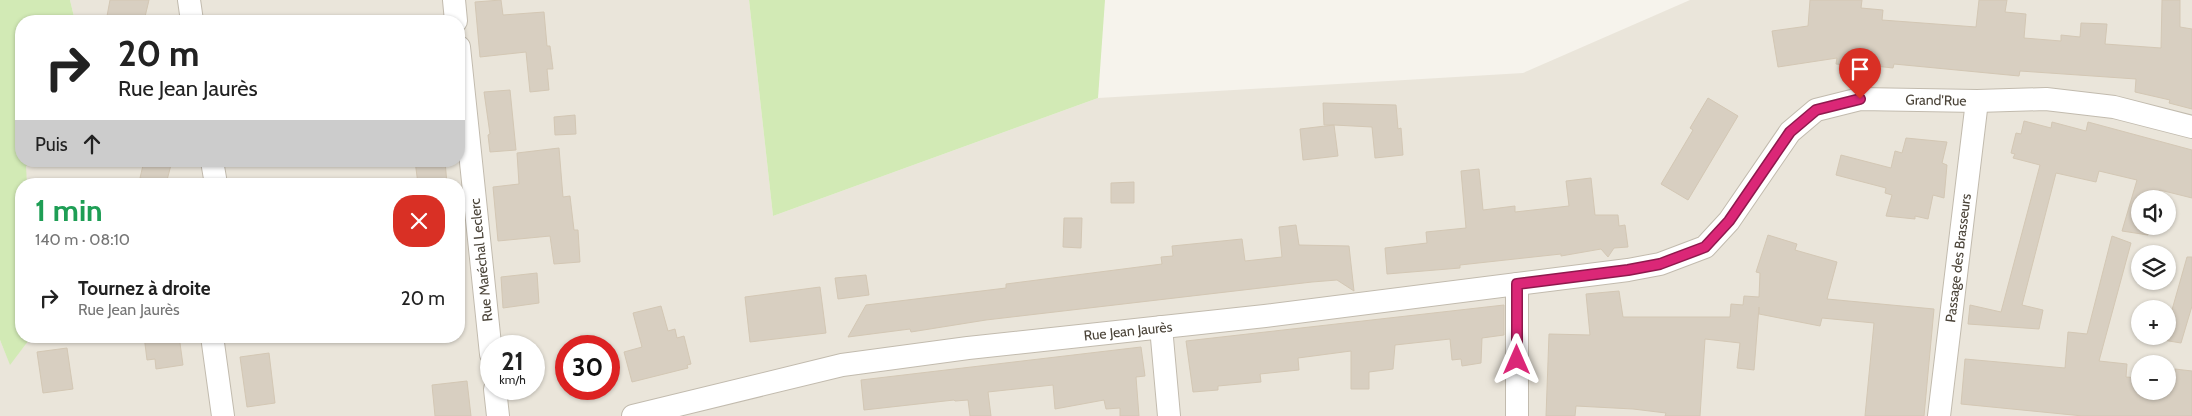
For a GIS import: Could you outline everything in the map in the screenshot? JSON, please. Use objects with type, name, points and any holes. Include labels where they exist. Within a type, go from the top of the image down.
[{"type":"street","points":[[189,0],[191,15]]},
{"type":"street","points":[[454,0],[455,15]]},
{"type":"street","name":"Grand'Rue","points":[[1628,270],[1660,264],[1705,247],[1729,221],[1790,132],[1816,110],[1860,99],[2046,99],[2078,101],[2114,107],[2192,127]]},
{"type":"street","name":"Passage des Brasseurs","points":[[1939,416],[1978,100]]},
{"type":"street","name":"Rue Maréchal Leclerc","points":[[465,105],[489,335]]},
{"type":"street","name":"Rue Jean Jaurès","points":[[633,416],[842,365],[968,348],[1161,327],[1628,270]]},
{"type":"street","points":[[1517,284],[1517,416]]},
{"type":"street","points":[[1161,327],[1170,416]]},
{"type":"street","points":[[213,343],[223,416]]},
{"type":"street","points":[[496,400],[498,416]]},
{"type":"shaded area","points":[[70,0],[749,0],[773,216],[1098,98],[1523,73],[1690,0],[2192,0],[2192,416],[0,416],[0,340],[10,364],[26,343],[465,343],[465,178],[26,178],[25,167],[465,167],[465,15],[74,15]]},
{"type":"green space","points":[[0,0],[70,0],[74,15],[15,15],[15,167],[26,167],[27,178],[15,178],[15,343],[27,343],[10,365],[0,340]]},
{"type":"green space","points":[[749,0],[1105,0],[1098,98],[773,216]]},
{"type":"building","points":[[110,0],[149,0],[145,15],[107,15]]},
{"type":"building","points":[[501,0],[503,15],[544,12],[547,46],[550,46],[553,69],[547,69],[549,90],[530,92],[526,52],[480,57],[475,2]]},
{"type":"building","points":[[1810,0],[1862,0],[1861,8],[1883,10],[1882,20],[1976,27],[1979,0],[2007,0],[2005,12],[2026,14],[2024,38],[2061,41],[2061,35],[2080,37],[2081,23],[2107,24],[2105,44],[2161,48],[2162,0],[2180,0],[2180,27],[2192,29],[2192,109],[2169,103],[2170,100],[2135,92],[2136,79],[2020,71],[2019,76],[1894,64],[1893,68],[1866,65],[1866,67],[1836,64],[1837,58],[1778,67],[1772,31],[1808,26]]},
{"type":"building","points":[[510,90],[516,150],[490,152],[488,135],[490,134],[484,92]]},
{"type":"building","points":[[1708,98],[1738,116],[1688,200],[1661,184],[1693,130],[1690,128]]},
{"type":"building","points":[[1323,103],[1396,105],[1398,129],[1401,128],[1403,155],[1375,158],[1372,127],[1324,125]]},
{"type":"building","points":[[575,115],[576,134],[555,135],[554,117]]},
{"type":"building","points":[[2024,121],[2051,128],[2052,122],[2086,131],[2088,122],[2192,150],[2192,198],[2176,194],[2176,190],[2134,190],[2137,180],[2099,171],[2096,182],[2056,173],[2022,305],[2043,310],[2039,329],[1968,324],[1970,305],[2001,312],[2040,165],[2013,158],[2015,154],[2011,153],[2016,133],[2021,134]]},
{"type":"building","points":[[1334,125],[1338,156],[1303,160],[1300,129]]},
{"type":"building","points":[[1906,138],[1947,142],[1942,163],[1947,165],[1944,198],[1933,195],[1928,219],[1915,216],[1915,219],[1886,216],[1892,195],[1885,193],[1886,188],[1836,175],[1841,155],[1891,168],[1895,151],[1902,153]]},
{"type":"building","points":[[559,148],[563,197],[570,196],[574,230],[578,230],[580,262],[554,264],[550,236],[498,241],[493,187],[519,184],[517,153]]},
{"type":"building","points":[[143,167],[170,167],[168,178],[140,178]]},
{"type":"building","points":[[416,167],[446,167],[446,178],[417,178]]},
{"type":"building","points":[[1479,169],[1483,210],[1515,206],[1515,212],[1569,206],[1566,181],[1591,178],[1595,215],[1618,215],[1619,226],[1625,225],[1628,247],[1614,248],[1608,257],[1601,249],[1561,256],[1561,254],[1460,265],[1460,268],[1387,274],[1385,248],[1427,243],[1426,232],[1466,228],[1461,171]]},
{"type":"building","points":[[1134,182],[1134,203],[1111,203],[1111,183]]},
{"type":"building","points":[[2131,200],[2131,232],[2122,231]]},
{"type":"building","points":[[1064,218],[1082,218],[1081,248],[1063,247]]},
{"type":"building","points":[[1296,225],[1299,245],[1349,246],[1354,291],[1337,280],[1312,282],[986,320],[911,332],[910,329],[848,337],[866,305],[1006,288],[1006,284],[1162,264],[1161,257],[1173,256],[1172,246],[1242,239],[1245,261],[1282,257],[1279,227]]},
{"type":"building","points":[[1768,235],[1797,244],[1795,250],[1837,262],[1827,299],[1934,309],[1924,416],[1865,416],[1874,323],[1822,318],[1820,326],[1759,314],[1759,307],[1754,370],[1737,368],[1740,343],[1705,339],[1700,416],[1665,416],[1666,413],[1633,409],[1576,406],[1575,416],[1546,416],[1549,334],[1590,335],[1586,294],[1619,291],[1623,317],[1730,317],[1731,304],[1743,305],[1744,296],[1759,297],[1760,273],[1756,272]]},
{"type":"building","points":[[2112,236],[2131,243],[2099,361],[2127,364],[2126,377],[2131,377],[2131,400],[2176,400],[2176,369],[2192,371],[2192,416],[2083,416],[1961,404],[1965,359],[2065,368],[2068,332],[2087,334]]},
{"type":"building","points":[[2187,257],[2192,257],[2192,306],[2181,343],[2176,342],[2175,300]]},
{"type":"building","points":[[537,273],[539,303],[503,308],[501,277]]},
{"type":"building","points":[[866,275],[869,295],[838,299],[835,278]]},
{"type":"building","points":[[820,287],[826,333],[750,342],[745,297]]},
{"type":"building","points":[[1504,305],[1504,335],[1482,338],[1481,363],[1462,366],[1461,359],[1452,360],[1450,339],[1395,345],[1393,369],[1369,372],[1369,389],[1351,389],[1351,351],[1298,358],[1299,370],[1260,374],[1261,382],[1218,386],[1218,390],[1193,392],[1186,341]]},
{"type":"building","points":[[661,306],[668,331],[675,329],[677,338],[684,336],[691,364],[687,365],[688,368],[632,382],[624,352],[642,347],[633,313]]},
{"type":"building","points":[[145,343],[180,343],[183,365],[156,369],[155,359],[147,360]]},
{"type":"building","points":[[1141,347],[1145,376],[1136,377],[1139,416],[1120,416],[1120,408],[1106,409],[1104,400],[1055,409],[1053,385],[988,392],[991,416],[970,416],[968,400],[864,410],[861,380]]},
{"type":"building","points":[[67,348],[73,389],[43,393],[37,352]]},
{"type":"building","points":[[269,353],[275,403],[247,407],[240,357]]},
{"type":"building","points":[[467,381],[471,416],[435,416],[432,385]]},
{"type":"route","points":[[1517,360],[1517,284],[1628,270],[1660,264],[1705,247],[1729,221],[1790,132],[1816,110],[1860,99]]}]
